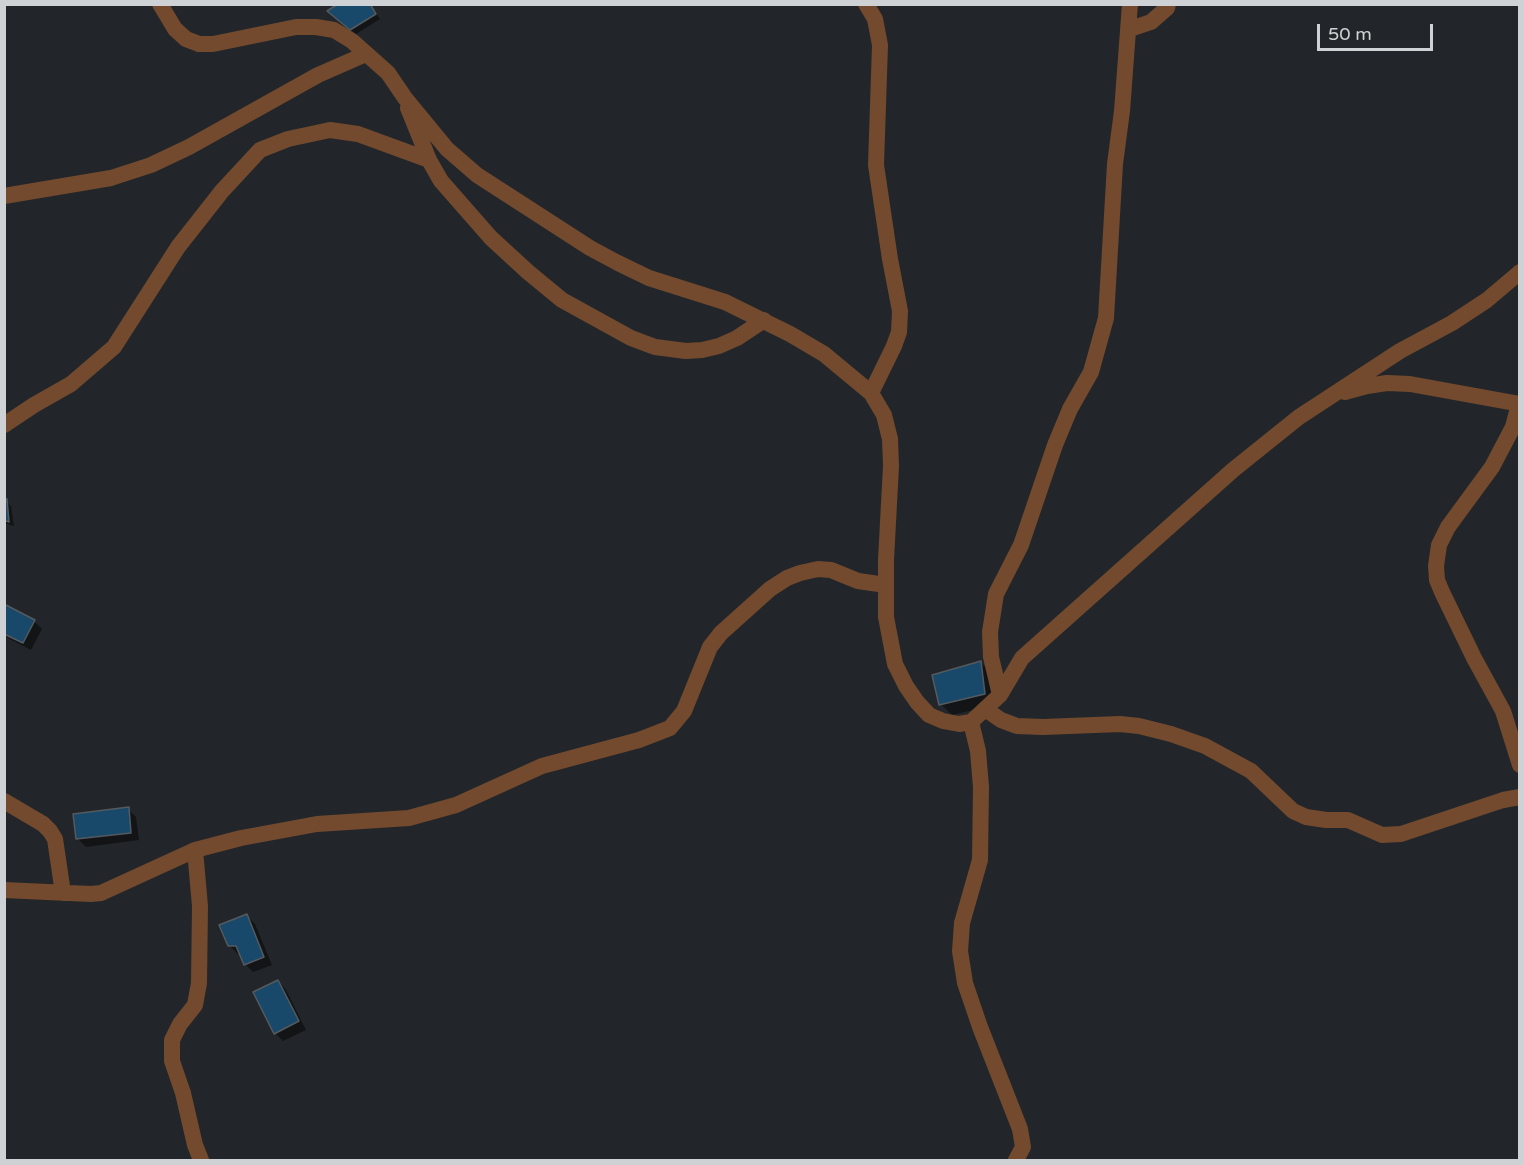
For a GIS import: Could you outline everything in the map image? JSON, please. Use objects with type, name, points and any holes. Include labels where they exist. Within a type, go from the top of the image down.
[{"type":"street","points":[[160,4],[175,29],[186,39],[199,44],[213,44],[280,29],[316,27],[334,30],[352,41],[388,73],[405,98],[447,149],[477,175],[590,248],[649,278],[725,302],[764,320],[824,354],[871,393],[884,415],[890,439],[886,617],[895,664],[906,686],[929,715],[943,721],[959,724],[971,722],[1000,695],[1022,658],[1233,470],[1299,417],[1400,351],[1452,323],[1487,300],[1520,272]]},
{"type":"street","points":[[866,4],[875,19],[880,45],[876,165],[900,311],[899,332],[871,393]]},
{"type":"street","points":[[1000,695],[991,657],[990,632],[996,594],[1022,545],[1054,445],[1070,409],[1091,372],[1106,318],[1115,164],[1130,29],[1130,4]]},
{"type":"street","points":[[1130,29],[1151,22],[1167,8],[1168,4]]},
{"type":"street","points":[[4,196],[111,178],[151,165],[189,147],[318,75],[366,54]]},
{"type":"street","points":[[405,98],[429,160],[441,181],[465,209],[528,272],[562,300],[631,338],[654,347],[686,351],[702,350],[736,338],[764,320]]},
{"type":"street","points":[[4,426],[34,405],[71,384],[114,346],[178,247],[222,191],[261,150],[288,139],[330,130],[358,134],[429,160]]},
{"type":"street","points":[[1327,398],[1367,386],[1387,383],[1410,384],[1519,404],[1512,428],[1492,467],[1448,526],[1439,545],[1436,566],[1437,580],[1442,592],[1503,711],[1520,765]]},
{"type":"street","points":[[4,890],[101,893],[195,850],[241,838],[308,826],[386,821],[430,813],[456,805],[542,766],[657,735],[670,728],[679,719],[710,647],[721,633],[770,589],[787,578],[809,571],[831,570],[858,581],[886,585]]},
{"type":"street","points":[[985,709],[1001,720],[1017,726],[1120,724],[1171,734],[1205,746],[1251,771],[1293,811],[1306,818],[1348,820],[1382,835],[1401,834],[1503,800],[1520,797]]},
{"type":"street","points":[[971,722],[978,751],[981,787],[980,860],[962,923],[960,951],[965,984],[1020,1130],[1023,1147],[1016,1161]]},
{"type":"street","points":[[4,801],[43,824],[50,831],[55,839],[63,893]]},
{"type":"street","points":[[195,850],[200,906],[199,983],[195,1005],[180,1024],[172,1040],[172,1061],[201,1161]]},
{"type":"building","points":[[338,4],[370,4],[376,14],[350,30],[327,11]]},
{"type":"building","points":[[4,498],[7,499],[9,522],[4,520]]},
{"type":"building","points":[[4,604],[35,620],[23,643],[4,634]]},
{"type":"building","points":[[981,661],[985,694],[939,705],[932,675]]},
{"type":"building","points":[[129,807],[131,833],[76,839],[73,814]]},
{"type":"building","points":[[247,914],[264,957],[244,965],[236,946],[228,946],[219,925]]},
{"type":"building","points":[[278,980],[299,1021],[274,1034],[253,992]]}]
